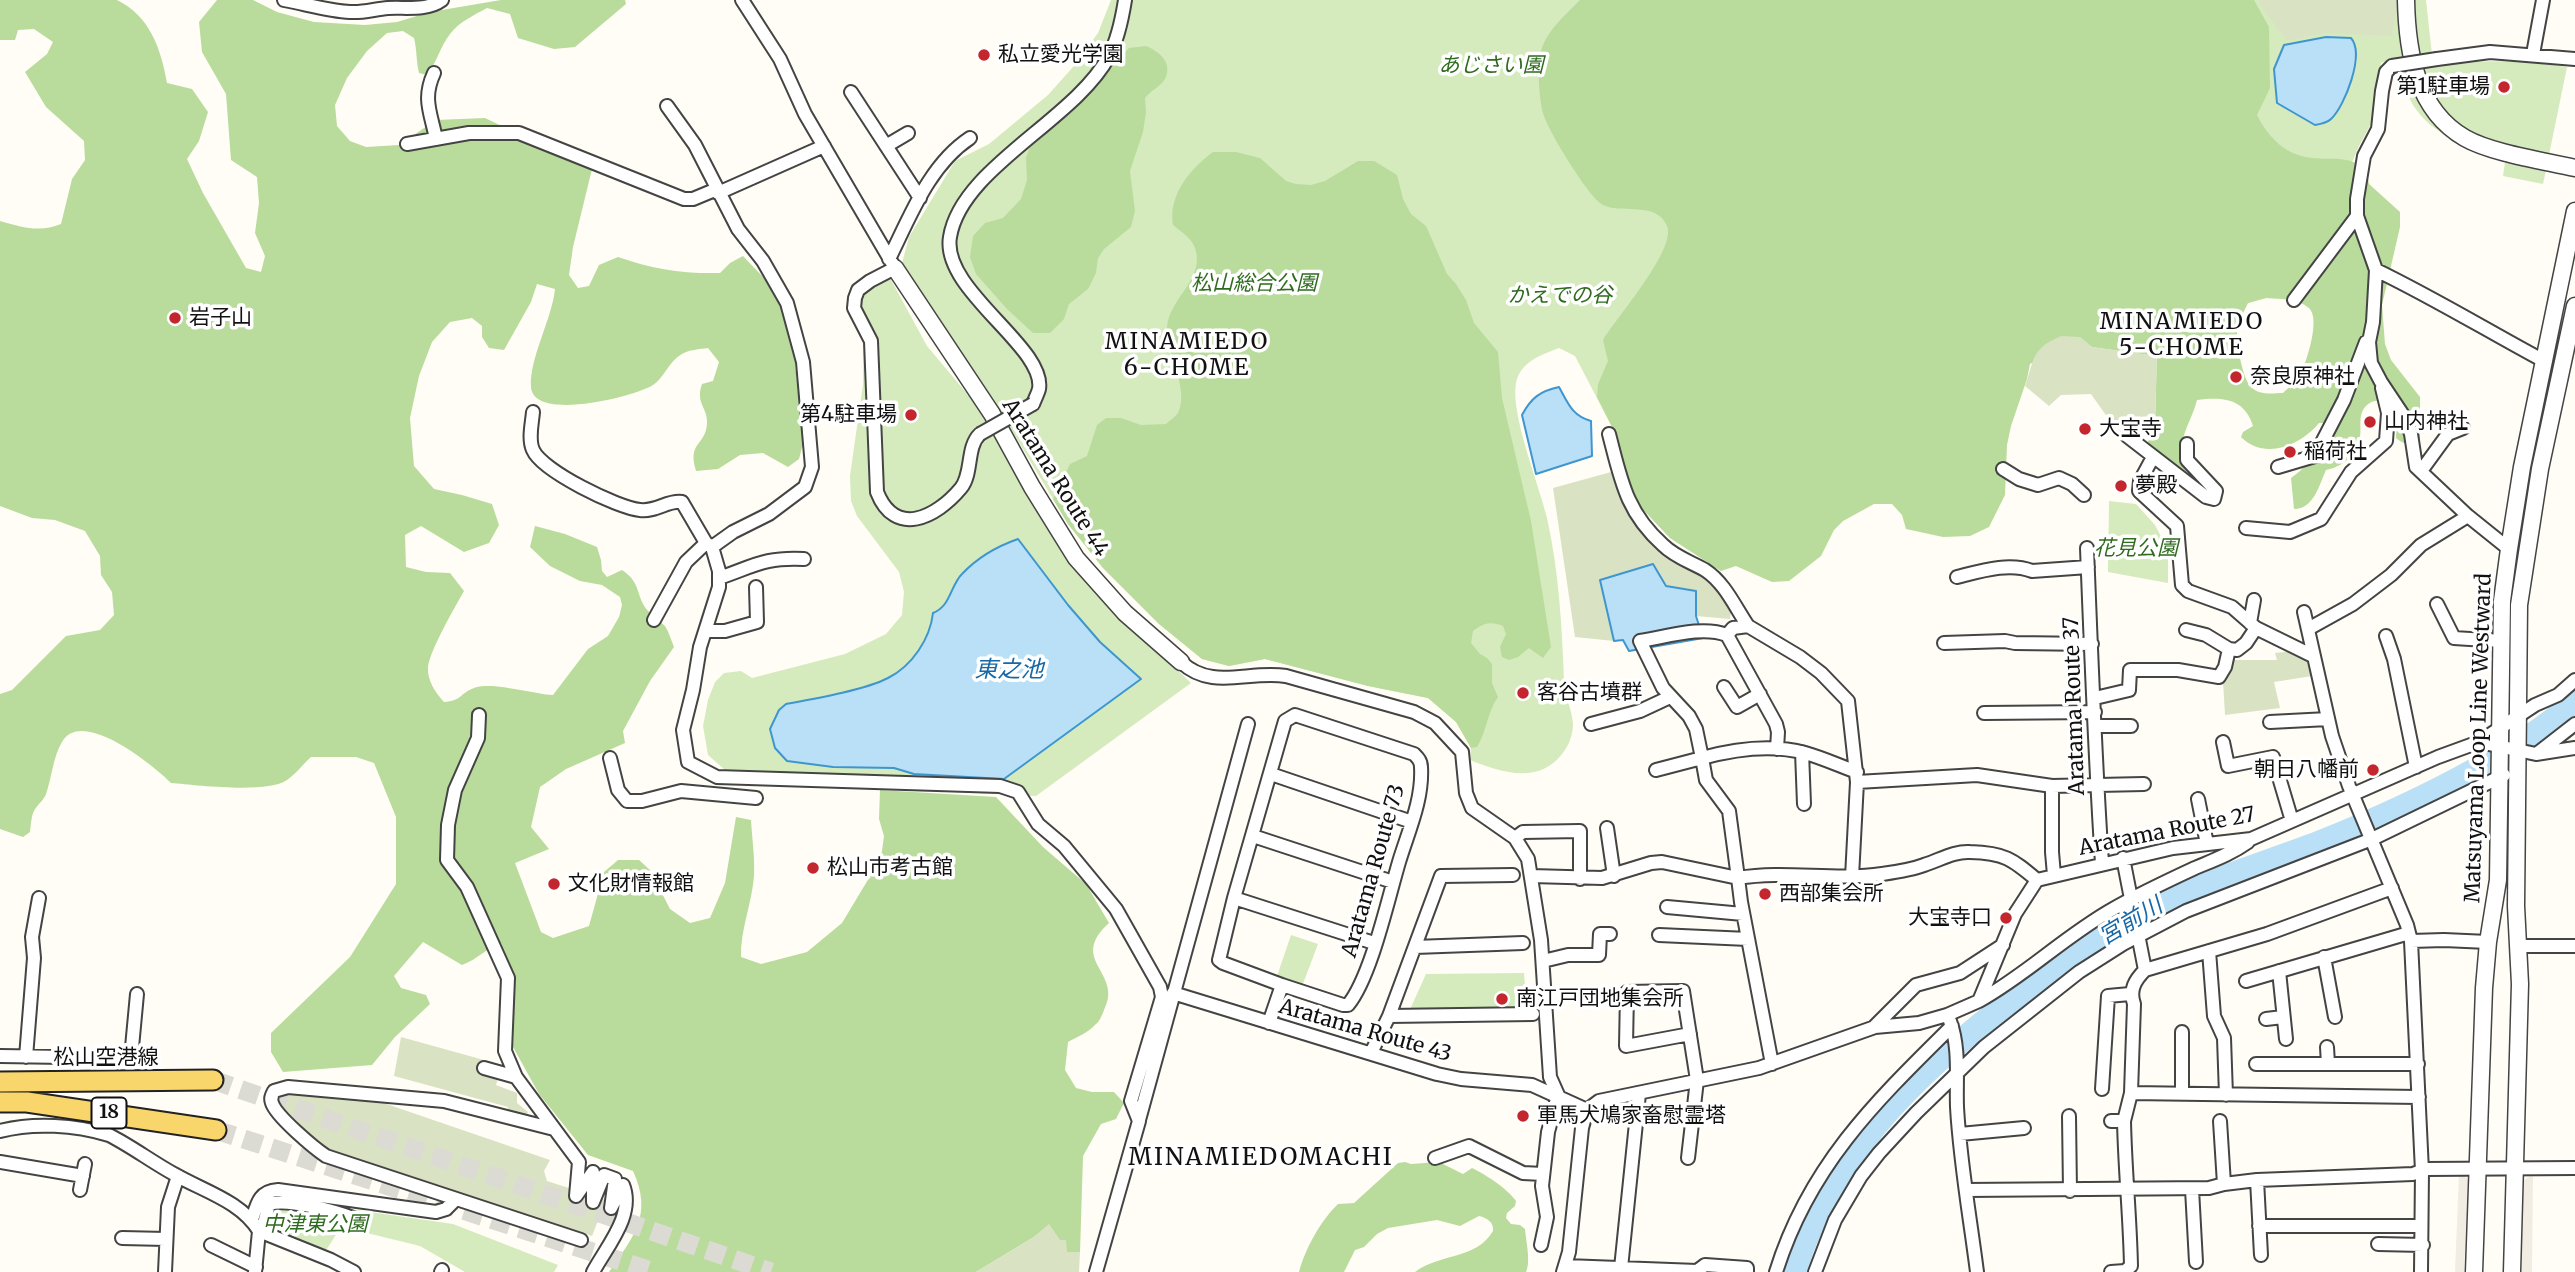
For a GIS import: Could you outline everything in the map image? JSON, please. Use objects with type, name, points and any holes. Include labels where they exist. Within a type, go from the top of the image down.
[{"type":"main road","name":"松山空港線","points":[[0,1082],[213,1080]]},
{"type":"main road","name":"18","points":[[0,1102],[66,1107],[216,1130]]},
{"type":"street","points":[[284,0],[350,12],[421,8],[442,0]]},
{"type":"street","name":"Aratama Route 44","points":[[742,0],[780,59],[805,114],[892,263],[992,414],[1032,487],[1076,558],[1125,613],[1198,675],[1286,676],[1414,712],[1435,723],[1466,754],[1466,793],[1472,808],[1515,838],[1528,859],[1543,961],[1550,1077],[1558,1095]]},
{"type":"street","points":[[970,138],[953,149],[946,158],[920,198],[892,263],[858,290],[854,308],[871,341],[877,492],[881,503],[890,514],[905,520],[916,520],[942,506],[962,487],[971,464],[974,442],[980,433],[1033,404],[1039,387],[1031,363],[965,284],[952,260],[949,241],[962,206],[987,175],[1091,83],[1109,56],[1119,30],[1125,0]]},
{"type":"street","points":[[2406,0],[2415,75],[2433,108],[2448,125],[2465,138],[2485,146],[2575,168]]},
{"type":"street","points":[[2533,54],[2543,0]]},
{"type":"street","points":[[2278,467],[2315,456],[2344,400],[2373,322],[2376,270],[2357,216],[2357,199],[2364,156],[2378,129],[2386,72],[2392,66],[2490,52],[2575,60]]},
{"type":"street","points":[[434,73],[427,91],[427,104],[436,139]]},
{"type":"street","points":[[850,92],[920,198]]},
{"type":"street","points":[[654,620],[686,562],[709,545],[790,500],[805,488],[812,467],[803,362],[787,303],[763,261],[738,229],[695,145],[667,106]]},
{"type":"street","points":[[407,144],[469,132],[519,133],[684,199],[693,199],[717,191],[824,146]]},
{"type":"street","points":[[886,146],[908,132]]},
{"type":"street","name":"Matsuyama Loop Line Westward","points":[[2474,1272],[2488,942],[2498,880],[2500,773],[2494,740],[2502,601],[2522,467],[2575,211]]},
{"type":"street","points":[[2294,300],[2357,216]]},
{"type":"street","points":[[2376,270],[2434,298],[2451,311],[2544,361]]},
{"type":"street","name":"Matsuyama Loop Line Westward","points":[[2512,1272],[2518,1091],[2516,894],[2523,756],[2518,721],[2520,601],[2540,469],[2575,306]]},
{"type":"street","points":[[2370,332],[2371,363],[2405,418],[2411,434],[2416,467],[2468,516],[2509,549]]},
{"type":"street","points":[[2246,528],[2290,532],[2321,519],[2351,472],[2386,441],[2388,413],[2381,382]]},
{"type":"street","points":[[533,412],[531,446],[550,470],[635,509],[653,511],[674,502],[682,502],[709,545],[719,578],[716,600],[700,647],[683,730],[688,762],[717,777],[1000,786],[1018,792],[1038,824],[1064,846],[1116,909],[1160,987],[1161,997],[1131,1101],[1139,1121]]},
{"type":"street","points":[[2421,471],[2448,433],[2463,428]]},
{"type":"street","points":[[1609,434],[1623,489],[1647,528],[1664,547],[1707,572],[1718,582],[1748,626],[1800,657],[1848,701],[1857,777],[1852,877]]},
{"type":"street","points":[[2127,436],[2206,497],[2214,499],[2216,491],[2187,460],[2187,443]]},
{"type":"street","points":[[2153,457],[2140,481],[2139,491],[2177,526],[2182,585],[2188,591],[2232,607],[2253,626],[2313,656]]},
{"type":"street","points":[[2003,469],[2038,485],[2059,478],[2073,484],[2084,495]]},
{"type":"street","points":[[2308,629],[2353,604],[2391,575],[2421,545],[2468,516]]},
{"type":"street","name":"Aratama Route 37","points":[[2087,548],[2096,726],[2096,786],[2102,863]]},
{"type":"street","points":[[719,578],[770,559],[804,559]]},
{"type":"street","points":[[1957,577],[2005,567],[2032,571],[2088,568]]},
{"type":"street","points":[[706,631],[725,631],[757,622],[756,587]]},
{"type":"street","points":[[2186,630],[2206,635],[2230,649],[2237,650],[2246,643],[2253,626],[2254,600]]},
{"type":"street","points":[[2437,604],[2454,638],[2501,641]]},
{"type":"street","points":[[2304,612],[2328,719],[2352,794],[2410,937],[2422,1171],[2421,1272]]},
{"type":"street","points":[[1727,635],[1733,628],[1748,626]]},
{"type":"street","points":[[1772,1064],[1743,914],[1729,811],[1706,780],[1696,729],[1689,716],[1670,697],[1640,641],[1696,633],[1719,632],[1727,635],[1776,724],[1777,749]]},
{"type":"street","points":[[2386,636],[2394,659],[2416,767]]},
{"type":"street","points":[[1944,643],[2005,641],[2092,644]]},
{"type":"street","points":[[1984,713],[2095,705],[2129,690],[2130,670],[2178,670],[2219,677],[2230,649]]},
{"type":"street","name":"Aratama Route 27","points":[[2037,880],[2174,848],[2250,839],[2416,767],[2494,740],[2535,705],[2558,695],[2575,680]]},
{"type":"street","points":[[1724,687],[1737,707],[1760,695]]},
{"type":"street","points":[[1591,724],[1640,711],[1670,697]]},
{"type":"street","points":[[480,715],[478,738],[455,790],[448,825],[447,860],[467,887],[508,978],[505,1051],[516,1077],[579,1162],[576,1196],[593,1172],[593,1202],[604,1175],[615,1179],[611,1208],[623,1185],[626,1193],[626,1211],[593,1272]]},
{"type":"street","name":"Aratama Route 73","points":[[1295,715],[1414,754],[1421,762],[1412,822],[1360,985],[1348,1005],[1282,985],[1223,964],[1219,960],[1270,774],[1285,721],[1295,715]]},
{"type":"street","points":[[2270,722],[2328,719]]},
{"type":"street","points":[[1096,1272],[1248,724]]},
{"type":"street","points":[[1815,1272],[1835,1220],[1861,1176],[1894,1136],[1957,1067],[2079,972],[2137,934],[2227,894],[2371,836],[2500,773],[2575,724]]},
{"type":"street","points":[[2096,726],[2131,726]]},
{"type":"street","points":[[2494,740],[2523,756],[2575,748]]},
{"type":"street","points":[[2223,743],[2228,766],[2273,757],[2292,821]]},
{"type":"street","points":[[1656,770],[1735,751],[1777,749],[1802,752],[1857,777],[1977,775],[2052,786],[2144,785]]},
{"type":"street","points":[[1802,752],[1804,804]]},
{"type":"street","points":[[610,758],[618,790],[627,801],[642,801],[681,791],[756,798]]},
{"type":"street","points":[[1270,774],[1412,822]]},
{"type":"street","points":[[2052,786],[2054,875]]},
{"type":"street","points":[[2198,799],[2207,844]]},
{"type":"street","points":[[1607,828],[1614,876]]},
{"type":"street","points":[[1515,838],[1524,832],[1580,831],[1580,879]]},
{"type":"street","points":[[1253,836],[1393,882]]},
{"type":"street","points":[[1776,1272],[1806,1199],[1844,1140],[1950,1020],[1999,990],[2078,931],[2176,876],[2232,853],[2250,839]]},
{"type":"street","points":[[1532,876],[1550,875],[1580,879],[1614,876],[1651,863],[1662,862],[1738,878],[1781,874],[1852,877],[1915,868],[1961,852],[2010,859],[2037,880],[2015,914],[1979,1001]]},
{"type":"street","points":[[2123,858],[2145,970]]},
{"type":"street","points":[[1371,1054],[1389,1016],[1441,876],[1513,875]]},
{"type":"street","points":[[2111,1272],[2125,1271],[2131,1266],[2127,1189],[2118,1121],[2131,1093],[2134,1004],[2130,994],[2134,983],[2145,970],[2303,922],[2392,888]]},
{"type":"street","points":[[26,1057],[34,958],[32,937],[39,898]]},
{"type":"street","points":[[1234,898],[1374,943]]},
{"type":"street","points":[[1667,907],[1743,914]]},
{"type":"street","points":[[1543,961],[1568,956],[1599,955],[1600,934],[1610,934]]},
{"type":"street","points":[[1659,935],[1748,939]]},
{"type":"street","points":[[2246,981],[2324,957],[2410,937],[2488,942]]},
{"type":"street","points":[[1415,947],[1523,943]]},
{"type":"street","points":[[1875,1027],[1916,985],[1960,973],[2003,945]]},
{"type":"street","points":[[2518,946],[2575,946]]},
{"type":"street","points":[[2209,951],[2214,1016],[2224,1038],[2226,1095]]},
{"type":"street","points":[[2324,957],[2335,1017]]},
{"type":"street","points":[[2278,971],[2286,1039]]},
{"type":"street","points":[[1269,1023],[1282,985]]},
{"type":"street","points":[[1688,1158],[1697,1080],[1690,1034],[1683,991],[1628,992],[1626,1046],[1690,1034]]},
{"type":"street","name":"Aratama Route 43","points":[[1173,993],[1437,1074],[1461,1079],[1532,1085],[1587,1110]]},
{"type":"street","points":[[0,1056],[131,1058],[137,994]]},
{"type":"street","points":[[2102,1088],[2110,1065],[2108,996],[2130,994]]},
{"type":"street","points":[[1389,1016],[1533,1014]]},
{"type":"street","points":[[2266,1019],[2283,1017]]},
{"type":"street","points":[[1950,1020],[1957,1067],[1960,1134],[1977,1272]]},
{"type":"street","points":[[1747,1272],[1747,1268],[1706,1265],[1697,1271],[1564,1269],[1582,1128],[1587,1110],[1599,1101],[1772,1064],[1875,1027],[1950,1020]]},
{"type":"street","points":[[2182,1032],[2182,1094]]},
{"type":"street","points":[[2328,1047],[2328,1064]]},
{"type":"street","points":[[2256,1064],[2418,1064]]},
{"type":"street","points":[[484,1068],[516,1077]]},
{"type":"street","points":[[554,1129],[444,1101],[288,1087],[274,1091],[272,1103],[310,1146],[326,1156],[581,1240]]},
{"type":"street","points":[[2131,1093],[2419,1097]]},
{"type":"street","points":[[1621,1268],[1639,1094]]},
{"type":"street","points":[[1541,1245],[1547,1217],[1542,1186],[1543,1174],[1548,1132],[1558,1095]]},
{"type":"street","points":[[2069,1116],[2070,1191]]},
{"type":"street","points":[[2220,1121],[2224,1184]]},
{"type":"street","points":[[0,1131],[28,1126],[97,1132],[118,1140],[178,1177],[231,1204],[255,1225],[354,1272]]},
{"type":"street","points":[[1960,1134],[2024,1128]]},
{"type":"street","points":[[1435,1158],[1469,1146],[1523,1173],[1543,1174]]},
{"type":"street","points":[[0,1162],[84,1170],[80,1190]]},
{"type":"street","points":[[1966,1190],[2192,1189],[2257,1180],[2413,1174],[2422,1171],[2478,1168],[2575,1168]]},
{"type":"street","points":[[164,1272],[168,1207],[178,1177]]},
{"type":"street","points":[[2257,1180],[2261,1255]]},
{"type":"street","points":[[2192,1189],[2196,1262]]},
{"type":"street","points":[[211,1245],[255,1270],[255,1225],[260,1199],[268,1191],[278,1190],[436,1212],[446,1209],[456,1199]]},
{"type":"street","points":[[255,1225],[264,1224],[270,1204],[277,1201],[341,1213],[352,1218]]},
{"type":"street","points":[[2259,1226],[2420,1226]]},
{"type":"street","points":[[122,1238],[166,1239]]},
{"type":"street","points":[[2378,1244],[2423,1245]]},
{"type":"green space","points":[[0,0],[117,0],[138,15],[146,24],[157,46],[167,83],[192,89],[208,112],[199,141],[187,159],[203,193],[246,268],[261,272],[265,256],[255,233],[259,203],[257,177],[231,160],[226,94],[202,52],[199,22],[217,0],[253,0],[277,12],[314,22],[365,25],[397,22],[430,12],[501,0],[625,0],[626,4],[575,47],[554,49],[518,38],[510,14],[487,8],[454,30],[427,75],[419,73],[414,38],[403,31],[387,33],[367,51],[347,78],[335,105],[337,126],[350,141],[366,147],[399,145],[436,120],[485,118],[592,169],[569,275],[578,288],[589,286],[599,265],[618,257],[668,270],[720,273],[743,256],[764,278],[780,306],[795,362],[803,444],[799,459],[788,467],[763,453],[740,455],[718,469],[696,471],[695,449],[704,436],[707,423],[700,391],[702,384],[713,381],[719,362],[708,348],[682,354],[657,382],[642,390],[607,400],[565,405],[548,403],[536,397],[531,387],[533,364],[555,289],[537,284],[531,302],[504,350],[489,348],[482,337],[482,326],[472,318],[450,322],[432,342],[419,376],[410,418],[414,466],[434,489],[492,504],[499,525],[489,543],[464,552],[421,526],[405,535],[406,567],[426,572],[450,573],[464,591],[433,650],[428,667],[431,682],[444,702],[454,700],[481,686],[553,695],[588,649],[608,636],[619,617],[622,605],[620,597],[602,585],[580,581],[550,566],[530,547],[535,526],[597,547],[602,571],[607,577],[622,570],[628,575],[636,585],[644,605],[668,631],[674,647],[650,681],[623,731],[625,743],[566,769],[540,787],[531,827],[549,849],[515,863],[541,932],[553,938],[589,926],[604,872],[618,860],[639,860],[650,870],[670,909],[690,923],[710,918],[725,883],[736,817],[751,820],[754,862],[753,886],[742,937],[741,957],[761,964],[807,952],[842,923],[881,858],[884,836],[879,819],[880,790],[996,797],[1043,847],[1086,884],[1109,923],[1093,947],[1094,957],[1107,986],[1108,997],[1097,1023],[1068,1042],[1065,1070],[1076,1088],[1092,1092],[1114,1092],[1124,1103],[1116,1119],[1101,1124],[1083,1156],[1080,1252],[1067,1252],[1049,1225],[976,1272],[609,1272],[638,1224],[641,1213],[639,1186],[633,1171],[588,1155],[539,1094],[513,1047],[514,973],[501,943],[462,965],[423,942],[394,976],[401,988],[426,995],[430,1004],[395,1037],[372,1065],[283,1072],[271,1052],[271,1033],[350,957],[396,884],[396,817],[374,763],[356,757],[311,757],[287,780],[264,787],[231,788],[171,783],[150,764],[118,743],[85,731],[72,733],[59,748],[46,794],[33,813],[30,832],[23,837],[0,829],[0,694],[12,690],[66,636],[100,630],[114,615],[112,592],[101,575],[100,556],[85,531],[55,520],[32,518],[0,506],[0,221],[38,229],[61,224],[72,179],[85,160],[84,141],[46,107],[25,72],[47,54],[53,42],[34,29],[18,30],[15,40],[0,40]]},
{"type":"green space","name":"松山総合公園","points":[[1111,0],[2426,0],[2433,64],[2500,61],[2567,67],[2543,184],[2503,176],[2505,162],[2454,140],[2431,125],[2413,105],[2394,59],[2381,63],[2374,118],[2358,148],[2294,300],[2266,298],[2248,303],[2156,394],[2157,356],[2092,347],[2061,336],[1721,571],[1670,538],[1635,501],[1612,427],[1575,356],[1559,348],[1532,360],[1518,376],[1515,396],[1521,430],[1551,538],[1559,600],[1564,682],[1573,724],[1567,747],[1552,764],[1542,770],[1518,773],[1506,772],[1470,760],[1471,748],[1456,722],[1428,698],[1368,686],[1265,659],[1229,666],[1202,659],[1159,624],[1103,568],[1068,524],[990,394],[901,267],[909,237],[955,161],[989,144],[1048,95],[1098,33]]},
{"type":"green space","points":[[1580,0],[2254,0],[2269,27],[2270,88],[2257,115],[2266,129],[2290,152],[2315,158],[2347,160],[2361,166],[2367,173],[2369,184],[2400,212],[2400,227],[2382,305],[2385,344],[2391,360],[2420,397],[2420,438],[2417,444],[2406,444],[2396,438],[2396,416],[2392,406],[2382,401],[2370,403],[2362,412],[2360,437],[2352,455],[2338,466],[2326,470],[2311,501],[2294,509],[2291,478],[2333,437],[2332,428],[2327,423],[2319,423],[2303,438],[2293,443],[2271,449],[2261,448],[2241,437],[2243,432],[2253,426],[2249,416],[2238,404],[2223,399],[2197,400],[2182,444],[2185,462],[2191,473],[2185,476],[2149,447],[2148,442],[2155,423],[2157,356],[2092,347],[2080,337],[2030,364],[2007,445],[2005,495],[1989,527],[1970,536],[1943,537],[1906,529],[1902,515],[1892,504],[1874,504],[1843,521],[1834,530],[1821,556],[1789,581],[1772,582],[1736,566],[1721,571],[1670,538],[1635,501],[1612,427],[1597,397],[1598,384],[1608,361],[1603,340],[1655,266],[1668,237],[1667,226],[1662,218],[1654,213],[1607,207],[1600,203],[1577,174],[1546,122],[1539,88],[1541,52],[1559,21]],"holes":[[[2266,298],[2299,302],[2309,308],[2312,314],[2313,331],[2302,371],[2283,393],[2262,393],[2251,387],[2243,370],[2238,347],[2238,326],[2248,303]]]},
{"type":"green space","points":[[2259,0],[2399,0],[2391,36],[2325,33],[2287,41]]},
{"type":"green space","points":[[1146,46],[1163,57],[1167,71],[1162,83],[1145,98],[1143,132],[1130,171],[1135,211],[1131,227],[1104,249],[1098,258],[1096,273],[1088,289],[1069,304],[1064,319],[1050,333],[1033,333],[976,274],[970,257],[973,236],[985,223],[1003,218],[1021,199],[1027,180],[1026,158],[1031,143],[1080,102],[1129,48]]},
{"type":"green space","points":[[1213,152],[1236,152],[1260,158],[1286,181],[1296,184],[1311,185],[1325,181],[1358,161],[1374,161],[1397,175],[1403,199],[1411,214],[1426,226],[1447,274],[1466,300],[1474,323],[1498,352],[1502,398],[1531,521],[1551,647],[1543,658],[1529,648],[1509,660],[1502,657],[1500,647],[1506,634],[1503,626],[1487,624],[1473,631],[1471,643],[1492,664],[1492,683],[1498,697],[1477,747],[1471,748],[1456,722],[1428,698],[1368,686],[1265,659],[1229,666],[1202,659],[1159,624],[1103,568],[1068,524],[1053,499],[1070,464],[1087,456],[1097,425],[1106,418],[1121,418],[1141,425],[1166,424],[1178,413],[1181,403],[1180,382],[1167,328],[1173,308],[1195,270],[1197,259],[1191,241],[1173,225],[1172,214],[1182,184],[1196,166]]},
{"type":"green space","points":[[884,267],[927,346],[979,408],[1077,573],[1191,683],[1036,796],[733,777],[708,755],[703,726],[708,700],[715,682],[724,673],[741,671],[752,678],[845,654],[886,634],[902,615],[904,592],[899,572],[857,516],[851,501],[850,476],[863,384],[863,337],[849,311],[856,284]]},
{"type":"green space","points":[[2061,336],[2080,337],[2092,347],[2157,356],[2155,423],[2110,421],[2091,394],[2061,395],[2049,406],[2025,386],[2039,350]]},
{"type":"green space","points":[[1611,472],[1623,505],[1652,545],[1699,574],[1713,587],[1731,610],[1730,619],[1696,616],[1696,592],[1600,580],[1614,641],[1575,637],[1553,488]]},
{"type":"green space","name":"花見公園","points":[[2109,501],[2136,504],[2155,525],[2168,550],[2168,583],[2108,572]]},
{"type":"green space","points":[[2293,651],[2309,658],[2312,676],[2274,682],[2280,708],[2225,715],[2223,681],[2231,660],[2277,660],[2275,653]]},
{"type":"green space","points":[[1291,935],[1318,944],[1301,989],[1276,979]]},
{"type":"green space","points":[[1524,973],[1527,1013],[1407,1016],[1426,974]]},
{"type":"green space","points":[[401,1037],[502,1065],[496,1085],[517,1093],[517,1103],[528,1112],[526,1118],[507,1113],[508,1107],[394,1076]]},
{"type":"green space","points":[[282,1092],[372,1099],[550,1160],[544,1171],[547,1181],[606,1200],[592,1236],[326,1151],[304,1134],[282,1110],[276,1095]]},
{"type":"green space","points":[[1439,1162],[1463,1174],[1472,1168],[1508,1192],[1516,1201],[1506,1218],[1511,1224],[1525,1229],[1528,1257],[1526,1272],[1415,1272],[1435,1262],[1467,1252],[1486,1240],[1493,1231],[1492,1225],[1479,1216],[1460,1226],[1437,1220],[1388,1228],[1377,1234],[1364,1247],[1355,1250],[1344,1272],[1299,1272],[1314,1235],[1338,1204],[1354,1203],[1398,1163]]},
{"type":"green space","name":"中津東公園","points":[[273,1207],[342,1208],[453,1224],[558,1265],[554,1272],[465,1272],[420,1246],[363,1232],[339,1230],[325,1252],[277,1233],[268,1225]]},
{"type":"green space","points":[[1049,1224],[1060,1240],[1066,1240],[1067,1252],[1080,1252],[1079,1272],[976,1272],[1034,1237]]},
{"type":"shaded area","points":[[2459,1172],[2468,1179],[2464,1272],[2455,1272]]},
{"type":"shaded area","points":[[2533,1177],[2532,1272],[2522,1272],[2522,1192],[2523,1181]]},
{"type":"water","points":[[2326,37],[2351,38],[2355,46],[2355,67],[2347,92],[2336,112],[2328,121],[2315,125],[2277,103],[2274,69],[2284,45]]},
{"type":"water","points":[[1559,387],[1575,412],[1591,421],[1592,456],[1536,474],[1522,415],[1537,396]]},
{"type":"water","name":"東之池","points":[[1018,539],[1100,642],[1141,679],[1004,779],[914,774],[894,768],[833,767],[787,761],[775,748],[770,729],[779,710],[786,704],[838,694],[897,673],[912,659],[924,642],[933,613],[947,601],[962,574],[988,553]]},
{"type":"water","points":[[1653,564],[1666,586],[1696,591],[1696,616],[1703,638],[1629,651],[1623,640],[1614,641],[1600,580]]},
{"type":"waterway","name":"宮前川","points":[[1794,1272],[1812,1226],[1834,1183],[1862,1143],[1893,1106],[1964,1038],[2042,978],[2105,935],[2155,906],[2353,829],[2454,781],[2518,744],[2575,702]]},
{"type":"tunnel","points":[[213,1080],[771,1272]]},
{"type":"tunnel","points":[[216,1130],[654,1272]]},
{"type":"place","name":"私立愛光学園","points":[[984,55]]},
{"type":"place","name":"第1駐車場","points":[[2504,87]]},
{"type":"place","name":"岩子山","points":[[175,318]]},
{"type":"place","name":"奈良原神社","points":[[2236,377]]},
{"type":"place","name":"第4駐車場","points":[[911,415]]},
{"type":"place","name":"山内神社","points":[[2370,422]]},
{"type":"place","name":"大宝寺","points":[[2085,429]]},
{"type":"place","name":"稲荷社","points":[[2290,452]]},
{"type":"place","name":"夢殿","points":[[2121,486]]},
{"type":"place","name":"客谷古墳群","points":[[1523,693]]},
{"type":"place","name":"朝日八幡前","points":[[2373,770]]},
{"type":"place","name":"松山市考古館","points":[[813,868]]},
{"type":"place","name":"文化財情報館","points":[[554,884]]},
{"type":"place","name":"西部集会所","points":[[1765,894]]},
{"type":"place","name":"大宝寺口","points":[[2006,918]]},
{"type":"place","name":"南江戸団地集会所","points":[[1502,999]]},
{"type":"place","name":"軍馬犬鳩家畜慰霊塔","points":[[1523,1116]]},
{"type":"district","name":"MINAMIEDO 5-CHOME","points":[[2182,335]]},
{"type":"district","name":"MINAMIEDO 6-CHOME","points":[[1187,355]]},
{"type":"district","name":"MINAMIEDOMACHI","points":[[1261,1158]]},
{"type":"park label","name":"あじさい園","points":[[1491,66]]},
{"type":"park label","name":"かえでの谷","points":[[1560,296]]}]
